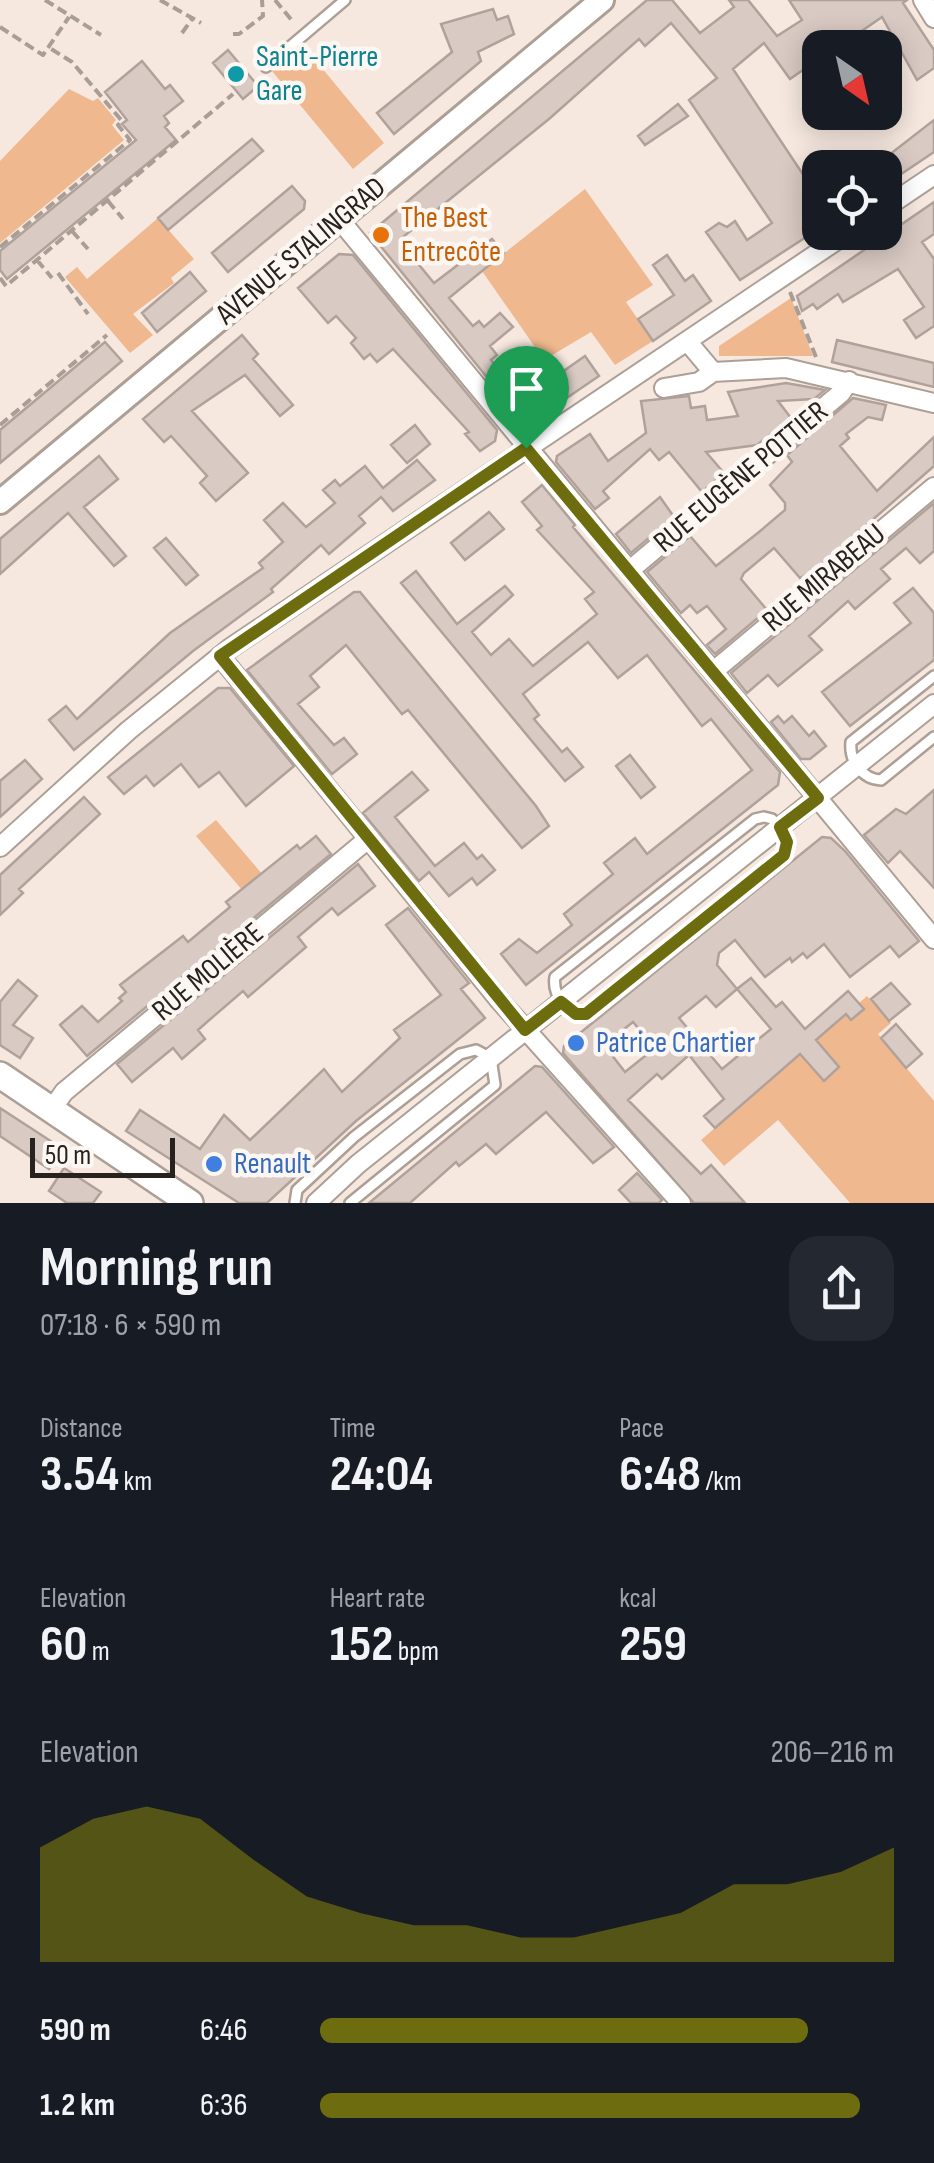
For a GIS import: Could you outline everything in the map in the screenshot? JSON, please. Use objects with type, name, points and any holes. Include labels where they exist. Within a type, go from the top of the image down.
[{"type":"main road","points":[[0,1076],[186,1202]]},
{"type":"street","name":"AVENUE STALINGRAD","points":[[0,502],[602,0]]},
{"type":"street","points":[[923,0],[934,18]]},
{"type":"street","points":[[902,197],[934,176]]},
{"type":"street","points":[[339,220],[934,939]]},
{"type":"street","points":[[0,848],[114,743],[220,656],[823,250]]},
{"type":"street","points":[[688,341],[713,372]]},
{"type":"street","points":[[664,388],[699,382],[713,372],[786,368],[849,380],[934,404]]},
{"type":"street","name":"RUE EUGÈNE POTTIER","points":[[630,570],[841,392],[849,380]]},
{"type":"street","name":"RUE MIRABEAU","points":[[715,670],[934,486]]},
{"type":"street","points":[[220,656],[525,1030],[681,1203]]},
{"type":"street","points":[[316,1203],[525,1030],[934,704]]},
{"type":"street","name":"RUE MOLIÈRE","points":[[52,1109],[64,1092],[368,839]]},
{"type":"lane","points":[[266,67],[345,0]]},
{"type":"lane","points":[[934,676],[852,742],[856,766],[871,779],[881,780],[934,737]]},
{"type":"lane","points":[[295,1203],[297,1190],[354,1137],[460,1054],[476,1050],[491,1058],[495,1085],[350,1203]]},
{"type":"path","points":[[45,0],[101,35]]},
{"type":"path","points":[[160,0],[201,23]]},
{"type":"path","points":[[233,34],[239,34],[264,16],[262,0]]},
{"type":"path","points":[[275,0],[304,34]]},
{"type":"path","points":[[0,27],[43,55],[69,17]]},
{"type":"path","points":[[182,33],[192,19]]},
{"type":"path","points":[[0,247],[130,140],[118,125],[122,122],[72,62],[48,47]]},
{"type":"path","points":[[0,278],[6,286],[233,94]]},
{"type":"path","points":[[108,201],[123,219]]},
{"type":"path","points":[[72,231],[88,248]]},
{"type":"path","points":[[37,260],[52,278]]},
{"type":"path","points":[[58,273],[88,314]]},
{"type":"path","points":[[783,277],[813,346],[813,372]]},
{"type":"path","points":[[0,425],[107,335]]},
{"type":"shaded area","points":[[302,44],[384,143],[353,169],[272,71]]},
{"type":"shaded area","points":[[69,89],[93,101],[98,98],[116,120],[112,125],[124,140],[0,243],[0,161]]},
{"type":"shaded area","points":[[585,189],[653,285],[626,302],[653,341],[615,365],[591,332],[544,360],[482,271]]},
{"type":"shaded area","points":[[158,218],[194,259],[171,278],[174,283],[133,314],[153,335],[130,353],[65,277],[77,267],[87,279]]},
{"type":"shaded area","points":[[791,298],[813,356],[719,356],[719,346]]},
{"type":"shaded area","points":[[216,820],[281,896],[261,912],[196,836]]},
{"type":"shaded area","points":[[867,996],[891,1023],[878,1034],[934,1101],[934,1203],[850,1203],[778,1120],[724,1166],[701,1140]]},
{"type":"building","points":[[647,0],[672,0],[700,33],[734,7],[729,0],[748,0],[777,36],[802,20],[789,0],[907,0],[903,3],[934,50],[934,68],[917,80],[902,53],[902,30],[889,30],[882,17],[863,30],[802,30],[802,71],[790,79],[764,43],[733,69],[802,173],[802,240],[740,280],[706,232],[719,223],[727,227],[735,221],[747,240],[772,223],[689,100],[717,78],[671,23],[645,46],[639,39],[549,119],[403,237],[406,249],[434,283],[492,239],[504,253],[449,298],[473,326],[479,321],[484,327],[500,313],[513,327],[490,346],[497,355],[491,360],[517,391],[547,366],[555,377],[585,356],[599,376],[530,423],[524,423],[370,233]]},
{"type":"building","points":[[493,9],[497,20],[508,16],[514,34],[478,52],[481,61],[394,134],[377,113],[452,52],[441,24]]},
{"type":"building","name":"Saint-Pierre Gare","points":[[228,50],[258,86],[243,99],[213,63]]},
{"type":"building","points":[[142,61],[165,89],[170,85],[183,101],[164,116],[169,123],[165,127],[176,140],[7,279],[0,270],[0,251],[136,140],[122,124],[127,120],[105,92]]},
{"type":"building","points":[[678,104],[688,116],[645,145],[638,136]]},
{"type":"building","points":[[934,120],[934,152],[902,174],[902,150],[895,150]]},
{"type":"building","points":[[252,139],[263,151],[168,230],[158,218]]},
{"type":"building","points":[[292,186],[305,201],[304,209],[228,272],[212,253]]},
{"type":"building","points":[[934,202],[934,234],[922,242],[934,259],[934,326],[916,338],[904,320],[924,307],[898,269],[843,302],[838,294],[817,309],[813,304],[802,311],[797,296],[864,250],[902,250],[902,224]]},
{"type":"building","points":[[339,254],[353,255],[497,430],[495,441],[480,451],[465,434],[469,432],[393,349],[377,362],[370,354],[364,359],[351,343],[356,338],[336,316],[328,323],[298,288]]},
{"type":"building","points":[[667,255],[685,281],[693,275],[711,301],[653,341],[638,319],[674,295],[653,265]]},
{"type":"building","points":[[190,272],[206,291],[157,332],[142,313]]},
{"type":"building","points":[[242,335],[258,354],[253,359],[293,405],[280,416],[245,375],[192,411],[248,473],[216,501],[200,483],[207,476],[171,436],[164,442],[143,419]]},
{"type":"building","points":[[837,340],[934,363],[934,387],[832,362]]},
{"type":"building","points":[[105,342],[122,361],[0,463],[0,430]]},
{"type":"building","points":[[786,383],[825,390],[814,399],[778,401],[791,418],[757,445],[706,452],[724,473],[702,492],[669,452],[659,460],[650,449],[603,491],[609,498],[595,509],[556,462],[557,456],[590,434],[608,461],[646,433],[641,401],[689,396],[691,408],[705,406],[707,420],[738,416],[728,392]]},
{"type":"building","points":[[853,398],[886,405],[882,420],[868,417],[846,434],[849,438],[840,446],[877,491],[934,437],[934,466],[814,571],[800,578],[774,548],[744,573],[741,579],[767,610],[715,654],[707,645],[726,629],[707,606],[697,613],[690,605],[681,613],[647,572],[690,536],[716,566],[759,532],[785,510],[785,503],[770,485],[792,462],[787,455]]},
{"type":"building","points":[[415,425],[430,444],[407,463],[391,445]]},
{"type":"building","points":[[99,456],[118,479],[84,507],[126,556],[114,566],[68,513],[0,574],[0,539]]},
{"type":"building","points":[[417,460],[435,480],[393,511],[381,497],[359,516],[365,523],[329,554],[321,545],[271,589],[273,592],[193,651],[74,750],[49,720],[66,706],[77,719],[170,633],[263,568],[259,563],[283,542],[264,520],[283,503],[306,527],[335,503],[323,490],[335,480],[340,486],[365,466],[383,488]]},
{"type":"building","points":[[542,485],[780,772],[778,785],[526,985],[501,954],[519,939],[537,953],[572,925],[564,914],[613,874],[604,863],[635,838],[647,854],[752,770],[711,719],[702,726],[647,655],[618,678],[588,642],[523,694],[539,715],[534,719],[562,752],[567,748],[583,767],[565,781],[401,583],[416,571],[457,624],[505,586],[513,595],[472,632],[491,655],[509,639],[533,666],[597,614],[585,599],[594,592],[537,530],[542,526],[522,502]]},
{"type":"building","points":[[660,497],[674,517],[631,553],[616,534]]},
{"type":"building","points":[[934,503],[934,551],[920,563],[906,548],[881,569],[890,579],[855,609],[848,601],[809,636],[822,650],[778,686],[768,675],[747,693],[731,673]]},
{"type":"building","points":[[489,512],[504,529],[465,560],[451,543]]},
{"type":"building","points":[[166,538],[198,575],[186,585],[154,548]]},
{"type":"building","points":[[913,588],[934,613],[934,660],[850,726],[822,692],[911,623],[894,603]]},
{"type":"building","points":[[354,592],[360,592],[536,806],[549,826],[522,848],[408,710],[402,714],[346,645],[310,676],[319,687],[298,704],[334,745],[344,738],[357,754],[332,774],[247,670]]},
{"type":"building","points":[[218,688],[230,688],[294,766],[246,806],[219,772],[199,787],[181,764],[154,786],[146,776],[124,794],[108,777]]},
{"type":"building","points":[[778,716],[784,723],[792,716],[809,736],[814,731],[826,746],[810,759],[801,759],[771,722]]},
{"type":"building","points":[[630,755],[655,787],[641,798],[616,766]]},
{"type":"building","points":[[25,760],[42,779],[0,817],[0,781]]},
{"type":"building","points":[[412,772],[428,790],[395,817],[435,866],[464,843],[477,859],[482,855],[495,870],[477,885],[472,878],[449,896],[429,872],[419,881],[363,813]]},
{"type":"building","points":[[934,790],[934,888],[900,851],[888,863],[864,835],[896,809],[906,814]]},
{"type":"building","points":[[84,797],[100,814],[19,889],[23,893],[0,915],[0,875]]},
{"type":"building","points":[[316,836],[331,854],[87,1056],[60,1025],[82,1006],[98,1022],[122,1001],[119,998],[126,992],[120,985],[183,936],[188,942],[230,907],[226,902],[297,845],[300,849]]},
{"type":"building","points":[[822,837],[831,838],[845,851],[919,941],[899,957],[890,946],[850,977],[824,944],[807,958],[803,953],[792,962],[790,958],[765,977],[735,940],[719,953],[717,965],[737,989],[751,978],[776,1007],[782,1002],[805,1029],[848,991],[864,1009],[851,1020],[846,1014],[816,1040],[839,1067],[824,1081],[800,1054],[715,1128],[704,1116],[724,1099],[689,1055],[662,1079],[657,1074],[628,1100],[701,1174],[711,1165],[745,1203],[694,1203],[563,1053],[564,1046]],"holes":[[[737,989],[771,1029],[722,1069],[679,1018],[706,996],[716,1007]],[[633,1022],[655,1048],[625,1072],[604,1045]]]},
{"type":"building","points":[[358,864],[375,886],[338,915],[332,908],[298,937],[306,947],[248,997],[243,991],[198,1030],[205,1039],[182,1059],[173,1048],[132,1082],[117,1064]]},
{"type":"building","points":[[408,908],[469,983],[461,989],[485,1018],[356,1121],[267,1203],[239,1203],[126,1131],[140,1110],[200,1149],[224,1115],[250,1140],[324,1069],[342,1092],[400,1038],[394,1030],[441,995],[386,925]]},
{"type":"building","points":[[18,980],[37,996],[13,1025],[33,1038],[20,1058],[0,1045],[0,1002]]},
{"type":"building","points":[[891,983],[910,1004],[889,1021],[871,999]]},
{"type":"building","points":[[896,1024],[922,1054],[906,1068],[881,1038]]},
{"type":"building","points":[[535,1066],[542,1067],[614,1147],[593,1163],[546,1112],[496,1154],[486,1144],[459,1166],[456,1162],[410,1203],[369,1203]]},
{"type":"building","points":[[0,1108],[63,1149],[49,1169],[0,1136]]},
{"type":"building","points":[[64,1168],[101,1192],[93,1203],[67,1203],[49,1191]]},
{"type":"building","points":[[637,1173],[662,1200],[659,1203],[631,1203],[619,1190]]},
{"type":"place","name":"Saint-Pierre Gare","points":[[236,74]]},
{"type":"place","name":"The Best Entrecôte","points":[[381,235]]},
{"type":"place","name":"Patrice Chartier","points":[[576,1043]]},
{"type":"place","name":"Renault","points":[[214,1164]]},
{"type":"route","points":[[526,448],[818,798],[780,827],[787,842],[784,855],[586,1014],[576,1014],[561,1002],[525,1030],[220,656],[526,448]]}]
